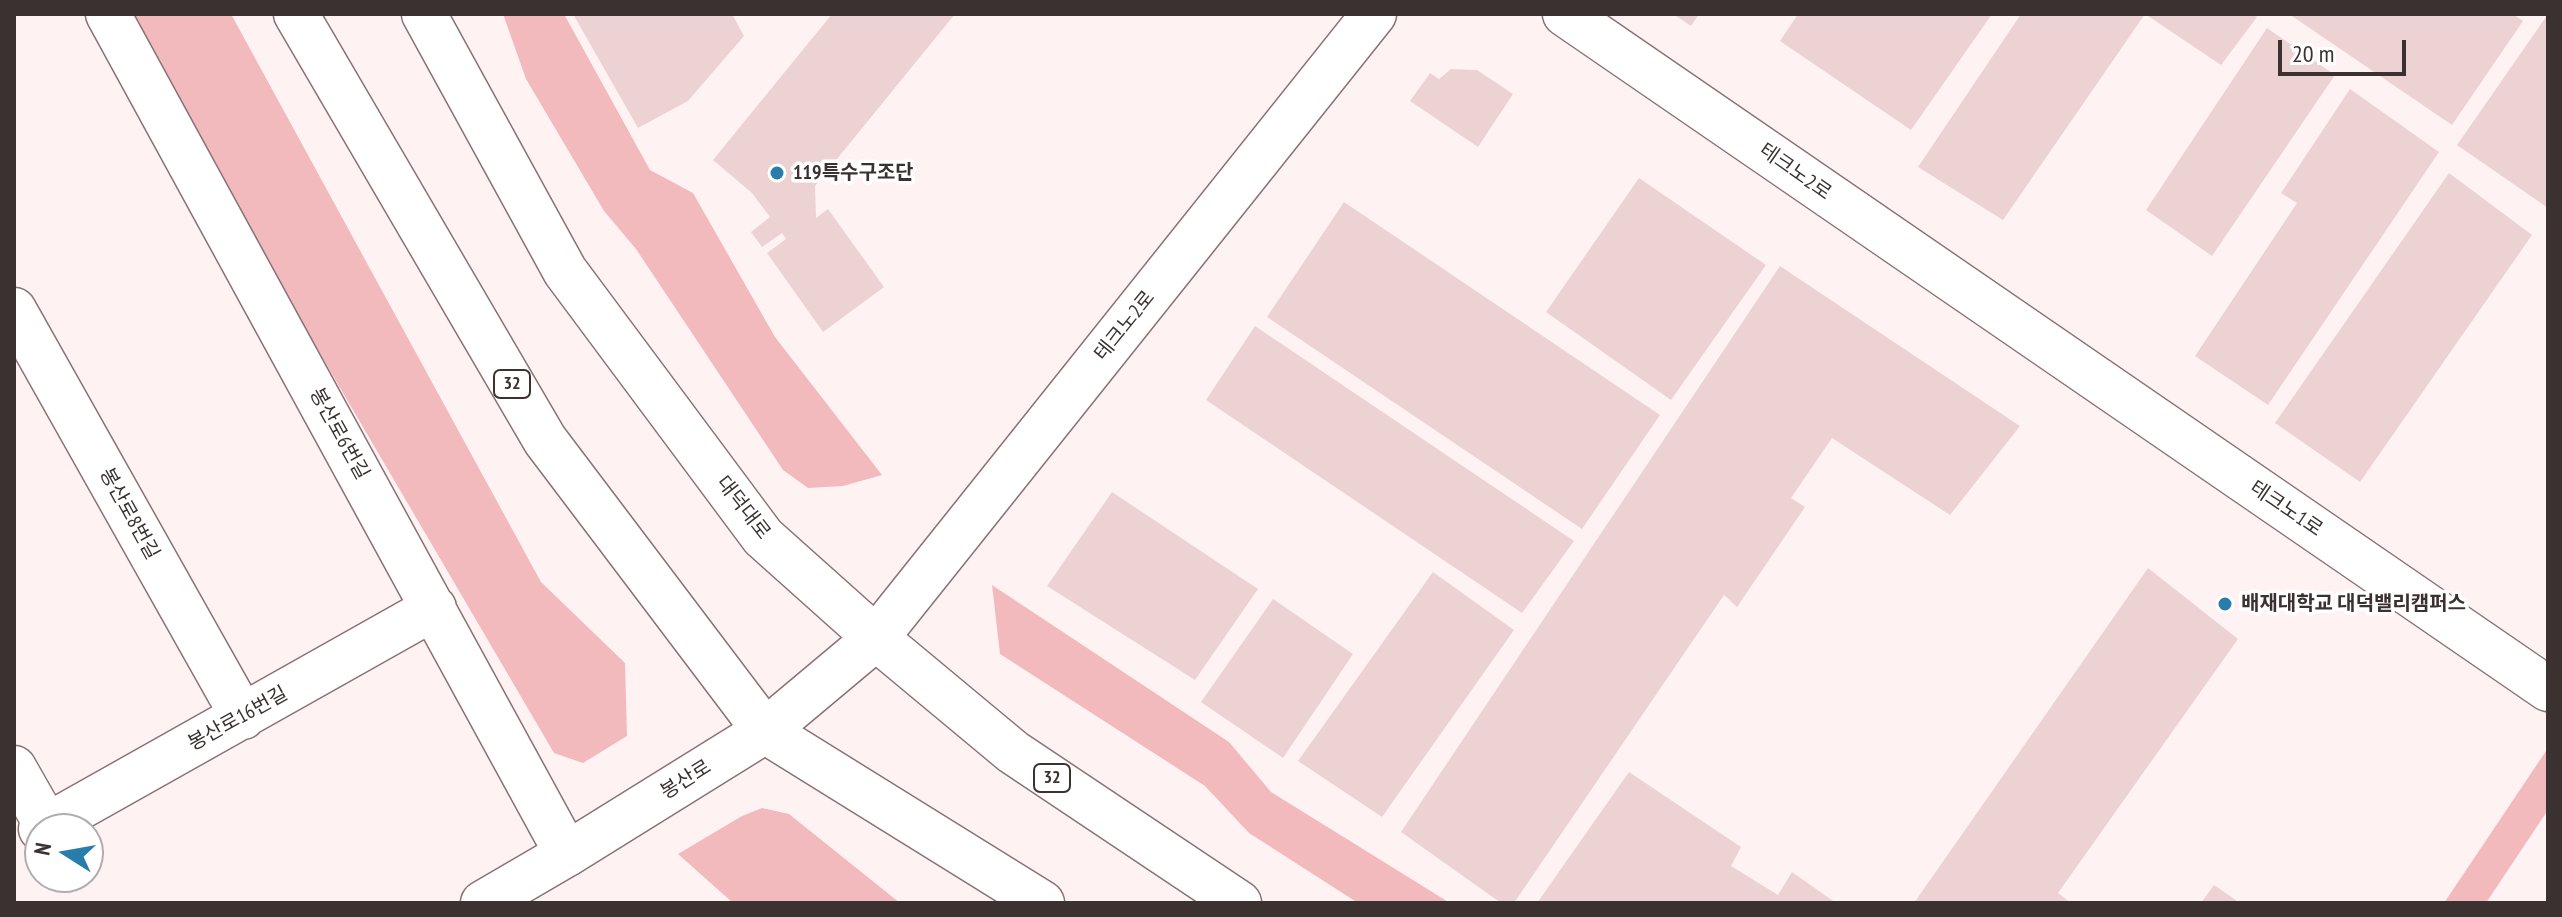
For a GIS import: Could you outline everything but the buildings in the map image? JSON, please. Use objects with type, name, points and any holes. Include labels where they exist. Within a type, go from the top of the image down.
[{"type":"main road","name":"봉산로6번길","points":[[108,14],[567,854]]},
{"type":"main road","name":"32","points":[[296,14],[545,440],[765,731],[1042,903]]},
{"type":"main road","name":"대덕대로","points":[[424,14],[565,271],[763,537],[876,638],[1013,752],[1239,903]]},
{"type":"main road","name":"테크노2로","points":[[876,638],[1374,14]]},
{"type":"main road","name":"테크노2로","points":[[1565,14],[2024,330]]},
{"type":"main road","name":"봉산로8번길","points":[[14,310],[243,717]]},
{"type":"main road","name":"테크노1로","points":[[2024,330],[2548,689]]},
{"type":"main road","name":"봉산로16번길","points":[[69,813],[434,608]]},
{"type":"main road","name":"봉산로","points":[[483,903],[765,731],[876,638]]},
{"type":"main road","points":[[14,768],[29,813]]},
{"type":"shaded area","points":[[121,14],[231,14],[541,582],[625,663],[627,736],[583,763],[554,753]]},
{"type":"shaded area","points":[[503,14],[564,14],[650,170],[693,193],[775,337],[882,475],[843,486],[808,488],[783,470],[636,249],[604,211],[526,79]]},
{"type":"shaded area","points":[[992,585],[1229,742],[1271,792],[1450,903],[1358,903],[1249,833],[1205,786],[1000,654]]},
{"type":"shaded area","points":[[2548,748],[2548,810],[2486,903],[2444,903]]},
{"type":"shaded area","points":[[762,808],[789,814],[900,903],[733,903],[678,854],[742,816]]},
{"type":"place","name":"119특수구조단","points":[[777,173]]},
{"type":"place","name":"배재대학교 대덕밸리캠퍼스","points":[[2225,604]]}]
